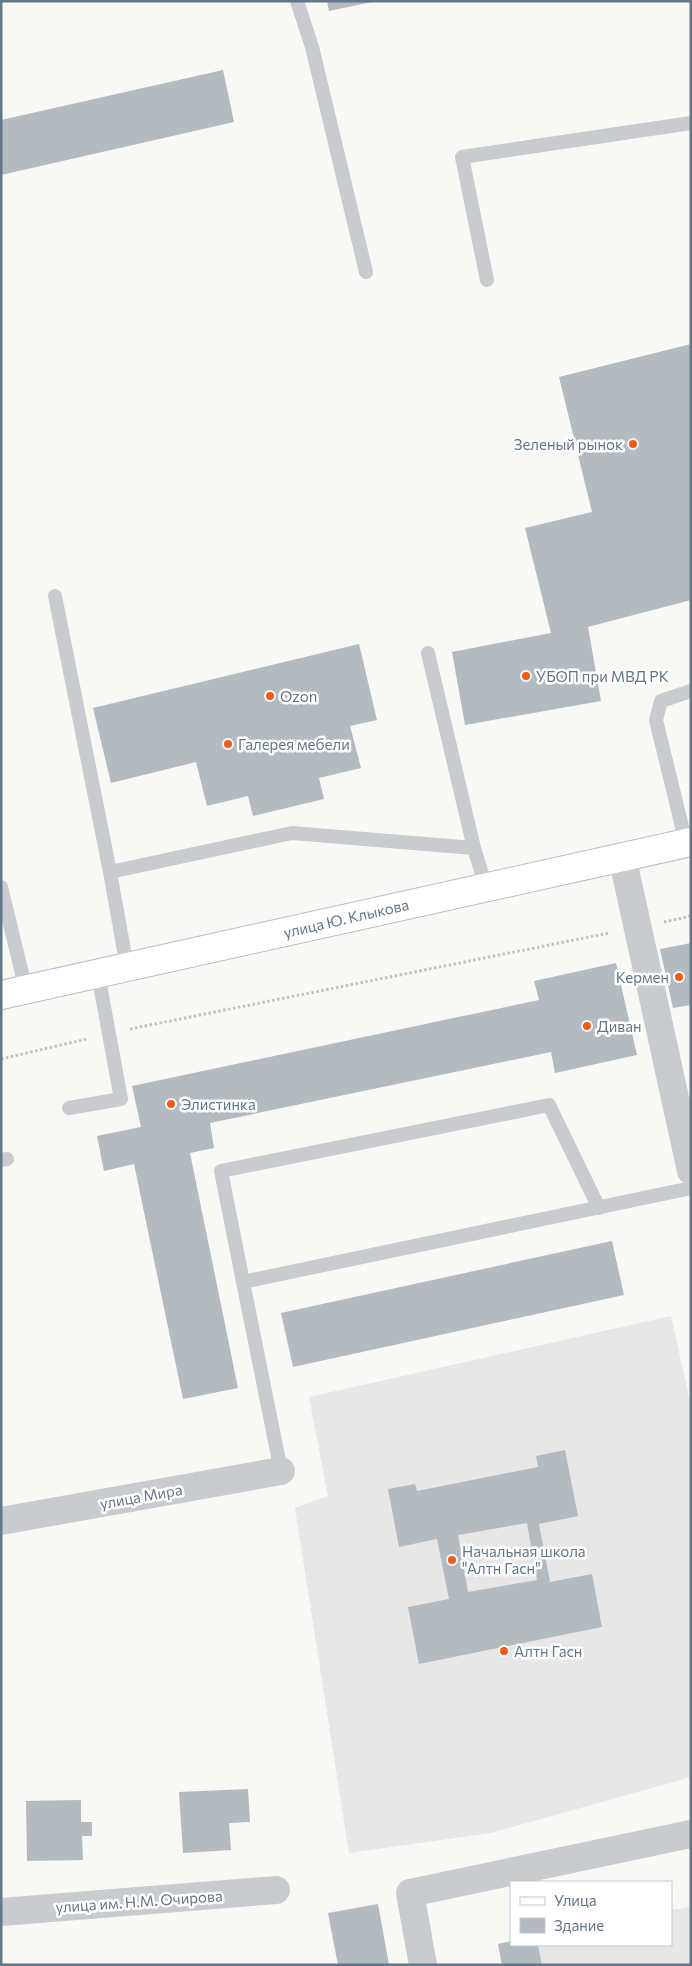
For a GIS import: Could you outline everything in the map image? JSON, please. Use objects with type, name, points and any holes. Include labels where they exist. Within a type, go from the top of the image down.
[{"type":"main road","name":"улица Ю. Клыкова","points":[[14,992],[688,842]]},
{"type":"street","points":[[622,856],[685,1117],[691,1171]]},
{"type":"street","name":"улица Мира","points":[[1,1521],[281,1471]]},
{"type":"street","points":[[423,1965],[410,1893],[691,1834]]},
{"type":"street","name":"улица им. Н.М. Очирова","points":[[1,1912],[276,1890]]},
{"type":"lane","points":[[297,1],[312,47],[366,272]]},
{"type":"lane","points":[[488,280],[462,157],[691,123]]},
{"type":"lane","points":[[55,596],[127,967]]},
{"type":"lane","points":[[428,652],[474,848],[486,887]]},
{"type":"lane","points":[[688,842],[656,720],[662,700],[691,691]]},
{"type":"lane","points":[[110,872],[292,833],[474,848]]},
{"type":"lane","points":[[1,887],[14,992]]},
{"type":"lane","points":[[69,1108],[121,1099],[98,974]]},
{"type":"lane","points":[[281,1471],[221,1171],[549,1105],[599,1208]]},
{"type":"lane","points":[[243,1282],[691,1188]]},
{"type":"path","points":[[1,1059],[109,1034],[691,916]]},
{"type":"shaded area","name":"Алтн Гасн","points":[[671,1316],[691,1406],[691,1777],[491,1833],[349,1853],[295,1508],[328,1496],[309,1397]]},
{"type":"shaded area","points":[[691,1907],[691,1965],[542,1965],[538,1946],[672,1946],[672,1910]]},
{"type":"building","points":[[327,1],[372,1],[372,2],[329,11]]},
{"type":"building","points":[[223,70],[234,122],[1,175],[1,120]]},
{"type":"building","name":"Зеленый рынок","points":[[691,344],[691,600],[588,627],[601,701],[465,725],[452,652],[551,633],[525,528],[592,512],[559,377]]},
{"type":"building","name":"Галерея мебели","points":[[359,644],[377,720],[350,726],[361,768],[319,778],[324,799],[253,816],[248,796],[207,806],[196,762],[111,783],[93,708]]},
{"type":"building","name":"Кермен","points":[[691,943],[691,1005],[673,1008],[660,949]]},
{"type":"building","points":[[616,963],[637,1055],[555,1073],[551,1052],[210,1123],[214,1148],[190,1153],[238,1388],[183,1399],[134,1164],[104,1171],[97,1136],[141,1127],[132,1086],[539,1000],[534,981]]},
{"type":"building","points":[[612,1241],[624,1295],[293,1367],[281,1313]]},
{"type":"building","name":"Начальная школа \"Алтн Гасн\"","points":[[565,1450],[578,1516],[539,1524],[550,1582],[592,1574],[602,1627],[419,1664],[408,1607],[449,1599],[437,1539],[399,1547],[388,1489],[415,1484],[417,1491],[538,1467],[536,1456]],"holes":[[[527,1523],[537,1580],[468,1592],[458,1535]]]},
{"type":"building","points":[[248,1789],[250,1822],[229,1823],[231,1850],[183,1853],[179,1792]]},
{"type":"building","points":[[81,1800],[81,1822],[92,1822],[92,1836],[82,1836],[83,1860],[27,1861],[26,1801]]},
{"type":"building","points":[[378,1904],[389,1965],[338,1965],[328,1913]]},
{"type":"building","points":[[510,1941],[510,1946],[538,1946],[542,1965],[502,1965],[498,1944]]},
{"type":"place","name":"Зеленый рынок","points":[[633,444]]},
{"type":"place","name":"УБОП при МВД РК","points":[[526,676]]},
{"type":"place","name":"Ozon","points":[[270,696]]},
{"type":"place","name":"Галерея мебели","points":[[228,744]]},
{"type":"place","name":"Кермен","points":[[679,977]]},
{"type":"place","name":"Диван","points":[[587,1026]]},
{"type":"place","name":"Элистинка","points":[[171,1104]]},
{"type":"place","name":"Начальная школа \"Алтн Гасн\"","points":[[452,1560]]},
{"type":"place","name":"Алтн Гасн","points":[[504,1651]]}]
